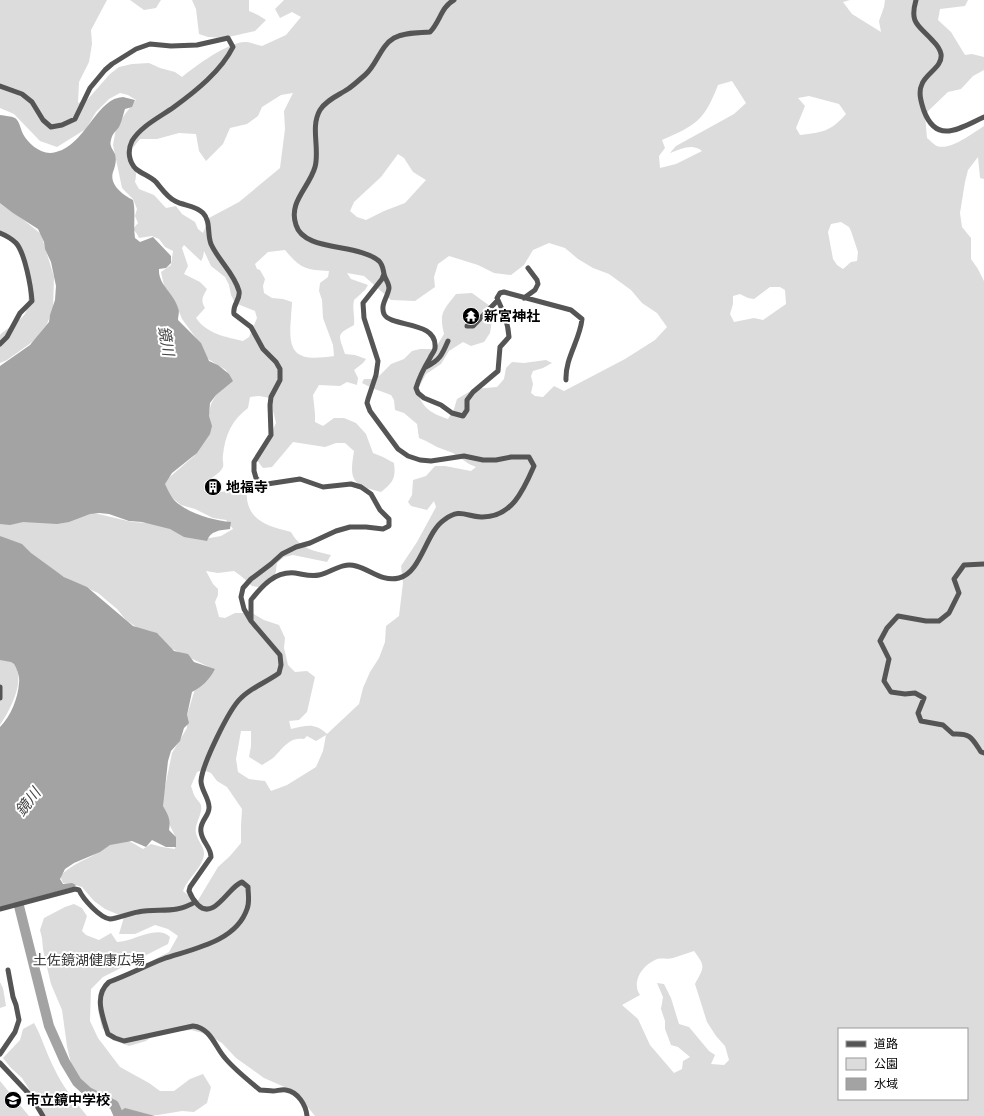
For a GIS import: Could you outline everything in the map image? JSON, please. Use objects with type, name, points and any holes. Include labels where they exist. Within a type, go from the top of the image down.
[{"type":"street","points":[[454,0],[447,4],[443,9],[436,26],[430,32],[407,34],[396,37],[382,50],[377,60],[366,74],[350,88],[327,102],[320,110],[316,122],[317,155],[315,167],[309,181],[295,205],[294,212],[296,225],[300,233],[317,243],[363,252],[380,262],[384,267],[384,274],[389,288],[383,306],[384,315],[390,320],[424,329],[433,337],[436,348],[416,388],[418,393],[424,398],[441,405],[452,413],[464,415],[468,410],[467,400],[473,392],[498,371],[500,347],[509,336],[505,316],[498,300]]},
{"type":"street","points":[[916,0],[913,10],[914,19],[917,25],[938,46],[941,54],[940,60],[936,67],[924,78],[921,85],[920,93],[922,106],[926,117],[936,129],[942,132],[950,131],[984,117]]},
{"type":"street","points":[[0,86],[22,94],[32,102],[43,120],[51,127],[56,127],[74,119],[90,88],[105,70],[136,49],[150,44],[172,46],[197,45],[228,38],[233,46],[229,54],[218,68],[195,90],[141,130],[132,142],[129,153],[131,163],[136,169],[156,183],[173,200],[195,207],[205,216],[209,226],[209,239],[213,248],[234,280],[239,291],[240,295],[233,311],[234,314],[251,327],[263,349],[276,362],[280,369],[280,380],[271,397],[271,435],[254,462],[256,478],[261,483],[267,484],[300,479],[323,487],[351,484],[361,487],[370,494],[376,505],[387,516],[390,523],[389,526],[383,529],[350,527],[336,531],[282,554],[251,579],[243,588],[241,597],[244,609],[251,621],[280,655],[281,665],[279,673],[259,684],[246,694],[229,713],[203,770],[201,780],[202,787],[210,808],[209,812],[202,820],[201,832],[211,852],[211,857],[190,887],[190,895],[200,907],[210,909],[242,882],[248,887],[249,899],[247,909],[241,920],[232,930],[220,938],[202,947],[162,960],[109,982],[101,992],[101,1011],[108,1034],[115,1038],[124,1040],[193,1026],[201,1027],[213,1040],[224,1057],[260,1090],[267,1091],[285,1089],[292,1092],[302,1100],[307,1111],[307,1116]]},
{"type":"street","points":[[0,233],[15,242],[19,248],[29,281],[32,301],[20,314],[7,337],[0,344]]},
{"type":"street","points":[[524,298],[535,290],[538,284],[537,280],[528,268]]},
{"type":"street","points":[[251,621],[251,600],[264,585],[282,574],[294,573],[311,576],[319,575],[338,566],[348,565],[360,567],[387,579],[399,578],[406,575],[422,555],[431,536],[442,521],[458,513],[481,517],[503,512],[511,507],[526,486],[534,466],[529,457],[483,460],[464,456],[431,461],[420,460],[408,456],[398,449],[370,411],[367,403],[376,375],[378,361],[364,318],[363,303],[382,279],[384,274]]},
{"type":"street","points":[[467,326],[473,326],[498,300],[497,298],[500,293],[504,292],[571,310],[582,319],[582,327],[570,355],[566,372],[566,380]]},
{"type":"street","points":[[425,368],[436,362],[442,355],[448,341]]},
{"type":"street","points":[[984,564],[964,565],[954,579],[959,593],[949,613],[939,621],[926,621],[898,616],[887,628],[880,641],[889,659],[884,681],[891,692],[905,694],[915,693],[924,698],[918,713],[921,721],[943,725],[953,734],[965,734],[971,737],[981,752],[984,753]]},
{"type":"street","points":[[0,687],[0,698]]},
{"type":"street","points":[[0,909],[75,889],[78,890],[90,905],[110,919],[138,912],[174,911],[188,907],[195,902]]},
{"type":"street","points":[[0,1054],[15,1032],[19,1020],[16,1005],[12,997],[8,970]]},
{"type":"street","points":[[0,1063],[31,1096],[43,1116]]},
{"type":"green space","points":[[0,0],[107,0],[91,30],[92,44],[89,62],[79,82],[78,103],[87,100],[110,74],[119,67],[132,64],[149,63],[175,72],[182,77],[204,61],[232,45],[240,42],[247,42],[262,46],[286,35],[301,17],[292,12],[280,18],[275,9],[284,0],[850,0],[843,2],[852,14],[881,32],[879,21],[885,0],[968,0],[965,6],[940,9],[938,20],[951,32],[965,55],[972,54],[984,57],[984,70],[973,76],[961,89],[948,92],[925,114],[927,138],[937,146],[942,147],[955,144],[984,126],[984,179],[980,178],[978,157],[968,170],[960,213],[962,227],[971,238],[971,259],[984,281],[984,1116],[315,1116],[296,1092],[264,1078],[236,1058],[222,1043],[207,1034],[191,1030],[156,1033],[146,1041],[129,1046],[113,1040],[102,1028],[98,1010],[101,994],[112,981],[169,952],[178,936],[168,929],[155,925],[135,934],[119,934],[124,917],[105,909],[94,901],[82,887],[63,883],[60,876],[75,864],[92,856],[109,845],[120,841],[135,844],[143,849],[151,844],[175,849],[176,838],[160,805],[172,753],[187,728],[187,715],[195,689],[213,669],[170,648],[163,642],[159,635],[150,631],[139,629],[126,620],[117,609],[98,593],[66,578],[0,536],[0,521],[90,512],[132,522],[149,523],[204,539],[221,536],[233,529],[226,520],[213,518],[195,509],[181,505],[170,496],[164,482],[194,456],[202,442],[211,404],[216,395],[230,379],[226,370],[208,359],[165,290],[161,272],[171,265],[173,251],[165,247],[159,239],[152,236],[139,238],[133,229],[138,223],[135,216],[137,209],[133,199],[122,188],[113,145],[116,128],[136,100],[128,95],[120,93],[109,99],[96,112],[86,129],[57,147],[40,141],[14,114],[0,108]],"holes":[[[732,81],[746,103],[734,114],[676,146],[670,153],[682,148],[690,147],[694,147],[702,151],[676,164],[660,168],[659,156],[665,148],[662,140],[683,130],[698,120],[708,107],[718,85]],[[293,93],[284,111],[285,129],[280,168],[239,202],[209,218],[203,233],[198,229],[195,222],[182,214],[176,206],[166,208],[154,195],[139,189],[135,182],[135,167],[127,155],[140,139],[157,139],[179,133],[196,134],[199,151],[206,161],[223,144],[230,128],[247,124],[258,116],[262,107],[281,95]],[[809,96],[839,104],[846,114],[826,130],[800,135],[796,128],[805,106],[798,98]],[[398,154],[404,158],[413,172],[426,180],[405,203],[366,220],[357,217],[350,211],[354,202],[381,177]],[[841,222],[849,227],[858,252],[857,261],[851,262],[843,269],[837,265],[833,259],[828,232],[831,224]],[[549,243],[565,248],[578,259],[593,268],[609,274],[631,290],[642,303],[657,313],[667,327],[655,340],[625,359],[564,391],[554,386],[543,397],[535,396],[531,393],[533,384],[531,376],[533,371],[552,363],[546,360],[524,363],[512,362],[506,368],[504,379],[497,387],[474,389],[457,399],[454,409],[448,419],[428,410],[419,397],[417,391],[426,374],[441,364],[449,351],[463,342],[471,346],[484,342],[490,333],[494,309],[472,293],[456,294],[443,312],[442,321],[444,334],[435,349],[420,349],[412,351],[404,359],[391,364],[379,376],[373,379],[364,379],[362,383],[391,395],[394,400],[395,410],[404,413],[417,424],[419,438],[453,453],[476,467],[471,471],[445,466],[435,466],[426,476],[413,480],[412,495],[408,502],[411,506],[427,510],[434,501],[436,507],[417,542],[401,566],[403,583],[399,616],[386,626],[385,642],[379,658],[370,672],[363,688],[359,704],[327,734],[314,726],[291,729],[289,721],[299,720],[307,712],[315,677],[307,671],[295,672],[288,665],[284,648],[285,638],[279,625],[264,620],[252,613],[235,613],[225,618],[219,617],[215,602],[218,595],[218,589],[213,584],[206,571],[218,573],[234,571],[252,586],[263,588],[275,577],[277,563],[284,557],[293,555],[327,562],[331,555],[303,546],[291,532],[265,524],[259,520],[251,511],[248,504],[246,482],[226,491],[204,491],[204,483],[222,470],[224,448],[230,428],[248,408],[250,397],[259,396],[270,398],[276,423],[256,459],[263,468],[272,467],[293,442],[325,447],[336,443],[345,443],[354,451],[352,469],[355,480],[364,486],[381,492],[393,480],[394,463],[373,453],[366,434],[356,423],[344,418],[334,418],[323,426],[315,422],[313,395],[319,385],[340,386],[347,382],[357,385],[358,378],[354,370],[366,359],[355,355],[345,354],[340,339],[341,334],[354,325],[354,300],[365,290],[368,285],[351,279],[347,273],[364,276],[391,300],[415,301],[435,287],[434,277],[438,264],[449,256],[478,265],[494,273],[511,275],[524,265],[533,250]],[[184,245],[201,261],[204,251],[211,266],[225,277],[235,303],[255,311],[257,318],[249,337],[243,341],[224,336],[211,331],[200,323],[196,318],[205,308],[202,300],[207,289],[200,282],[184,274],[188,266],[182,248]],[[285,250],[295,261],[308,269],[329,271],[328,277],[320,283],[319,291],[322,300],[323,318],[333,345],[334,356],[312,358],[298,354],[294,348],[291,341],[290,331],[292,302],[272,298],[264,293],[263,286],[265,279],[255,264],[268,252]],[[770,287],[780,287],[785,290],[786,304],[763,320],[754,318],[734,322],[730,314],[733,304],[733,296],[740,294],[754,299]],[[241,731],[251,731],[249,757],[262,765],[273,758],[286,744],[294,740],[304,739],[307,736],[316,741],[326,735],[323,751],[316,767],[287,785],[271,791],[265,781],[249,779],[238,772],[236,759]],[[203,770],[211,773],[217,781],[227,787],[242,809],[241,843],[218,867],[197,902],[183,891],[201,863],[204,855],[196,833],[196,826],[201,812],[201,805],[194,795],[191,786],[197,772]],[[694,951],[702,964],[702,970],[695,984],[707,1022],[725,1046],[729,1060],[724,1065],[711,1064],[715,1055],[709,1051],[689,1027],[679,1024],[671,998],[664,984],[657,983],[663,997],[661,1009],[665,1021],[665,1029],[671,1045],[678,1047],[690,1057],[683,1061],[682,1069],[674,1073],[650,1045],[638,1019],[622,1005],[640,995],[637,980],[642,970],[646,966],[657,959],[671,959]]]},
{"type":"green space","points":[[130,0],[161,0],[156,8],[144,10]]},
{"type":"green space","points":[[192,0],[249,0],[249,11],[266,20],[255,31],[224,38],[208,37],[199,34],[196,9]]},
{"type":"green space","points":[[0,201],[41,234],[54,277],[53,309],[47,324],[35,340],[7,360],[0,363],[0,335],[18,321],[26,312],[28,305],[28,286],[25,265],[18,248],[14,243],[0,235]]},
{"type":"green space","points":[[0,658],[12,662],[16,668],[18,685],[12,703],[0,725]]},
{"type":"green space","name":"土佐鏡湖健康広場","points":[[74,904],[82,908],[87,916],[82,931],[86,935],[99,940],[111,933],[117,942],[158,932],[165,933],[170,937],[168,944],[103,977],[91,989],[90,1021],[98,1038],[120,1067],[149,1083],[160,1091],[174,1091],[190,1079],[203,1074],[211,1087],[207,1103],[194,1112],[182,1111],[142,1116],[127,1113],[94,1095],[83,1087],[71,1064],[62,1010],[51,984],[40,930],[44,918]]},
{"type":"green space","points":[[0,982],[3,988],[6,1006],[0,1008]]},
{"type":"green space","points":[[34,1023],[61,1081],[87,1116],[46,1116],[22,1078],[3,1058],[20,1040],[23,1029]]},
{"type":"green space","points":[[0,1081],[29,1116],[0,1116]]},
{"type":"water","points":[[123,97],[135,100],[132,107],[125,109],[119,127],[113,134],[110,144],[116,159],[112,177],[118,189],[133,200],[135,238],[140,242],[153,237],[171,256],[171,263],[166,268],[159,269],[159,275],[176,303],[179,311],[178,320],[201,343],[209,361],[218,365],[229,374],[233,381],[216,395],[210,403],[209,416],[212,426],[210,434],[197,453],[172,473],[165,484],[174,499],[180,505],[194,513],[209,518],[231,522],[230,529],[213,533],[207,541],[184,537],[170,529],[142,522],[129,521],[109,514],[99,513],[90,514],[69,522],[57,524],[23,522],[10,525],[0,524],[0,366],[30,345],[49,322],[55,300],[56,286],[51,262],[38,229],[0,203],[0,115],[15,118],[19,123],[23,134],[31,144],[46,153],[52,153],[71,145],[106,104],[114,99]]},
{"type":"water","points":[[0,536],[22,544],[31,553],[64,577],[87,587],[133,626],[157,633],[174,651],[188,654],[194,662],[215,669],[205,682],[192,692],[187,715],[189,723],[184,728],[180,741],[171,751],[168,761],[163,806],[168,815],[170,826],[169,830],[176,837],[176,847],[166,847],[152,840],[146,847],[132,841],[110,845],[100,852],[74,863],[65,869],[60,879],[63,884],[72,883],[76,885],[74,887],[0,907],[0,727],[4,723],[13,706],[17,695],[19,681],[18,673],[14,664],[0,660]]},
{"type":"water","points":[[125,1108],[155,1116],[113,1116]]},
{"type":"waterway","name":"鏡川","points":[[16,894],[49,1026],[65,1062],[77,1082],[88,1092],[114,1105],[119,1116]]},
{"type":"place","name":"新宮神社","points":[[471,316]]},
{"type":"place","name":"地福寺","points":[[213,487]]},
{"type":"place","name":"市立鏡中学校","points":[[13,1100]]}]
